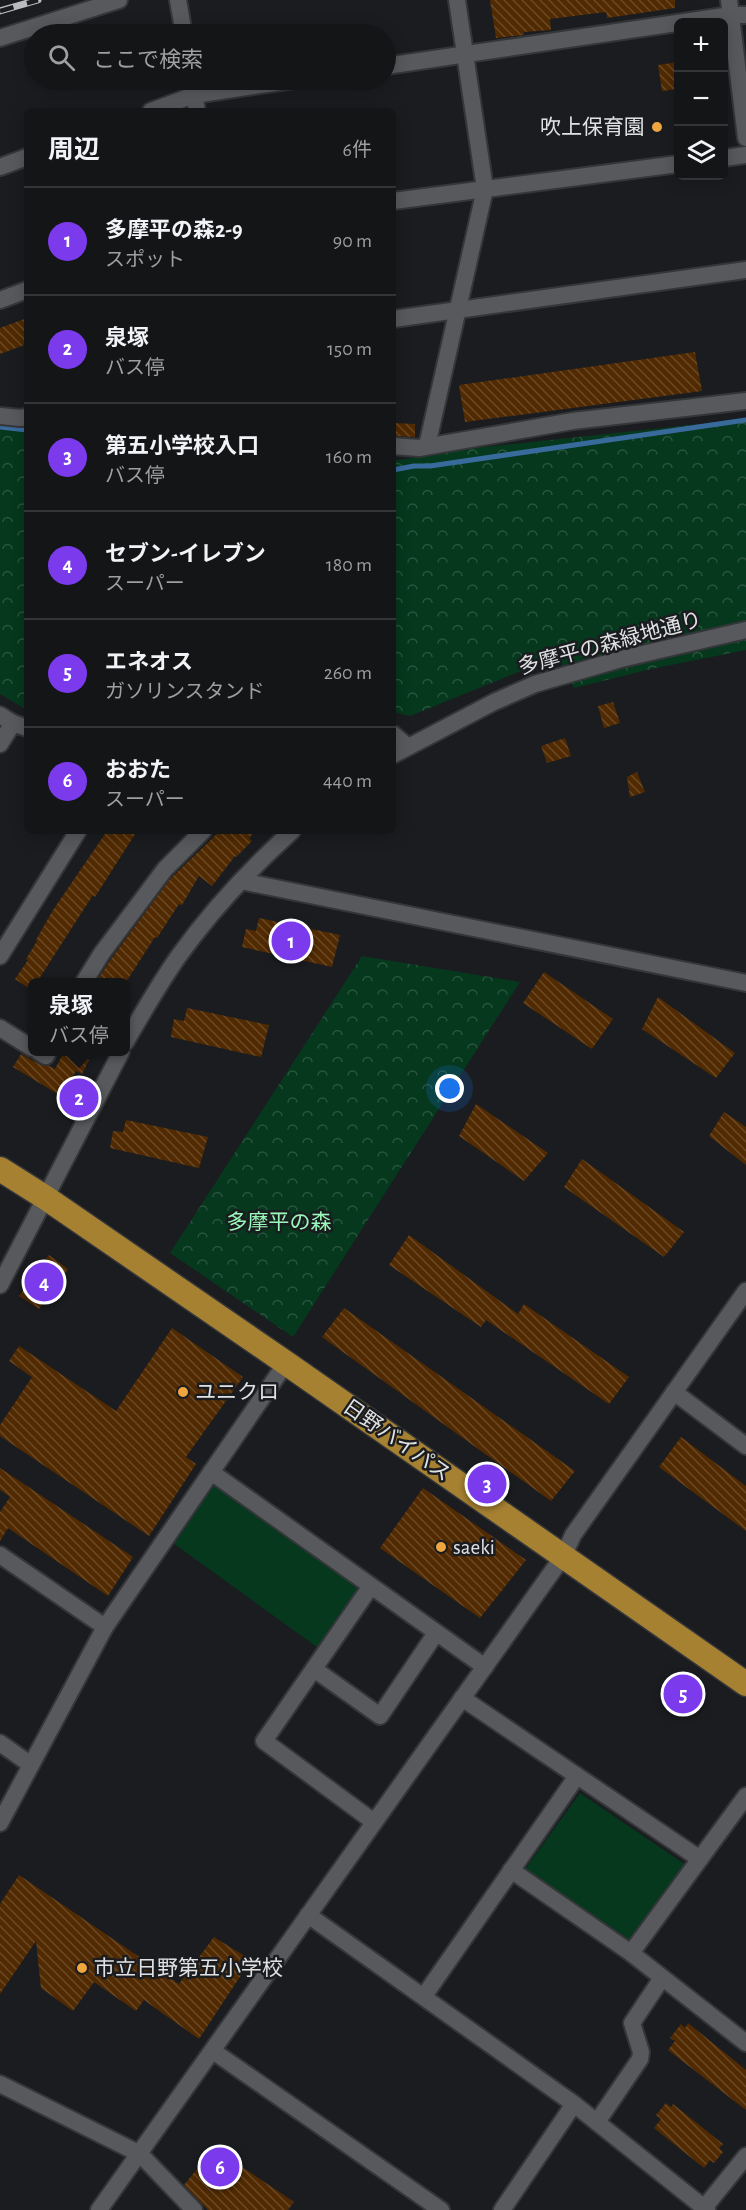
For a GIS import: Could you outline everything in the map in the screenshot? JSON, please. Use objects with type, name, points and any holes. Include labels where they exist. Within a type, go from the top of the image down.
[{"type":"highway","name":"日野バイパス","points":[[0,1161],[46,1198]]},
{"type":"highway","name":"日野バイパス","points":[[0,1169],[46,1198],[286,1363],[746,1684]]},
{"type":"street","points":[[44,24],[119,0]]},
{"type":"street","points":[[178,0],[182,24]]},
{"type":"street","points":[[427,446],[485,189],[457,0]]},
{"type":"street","points":[[396,64],[735,10],[746,138]]},
{"type":"street","points":[[0,38],[24,30]]},
{"type":"street","points":[[159,108],[194,95],[227,90]]},
{"type":"street","points":[[728,157],[746,155]]},
{"type":"street","points":[[0,167],[24,158]]},
{"type":"street","points":[[396,201],[674,165]]},
{"type":"street","points":[[396,319],[746,270]]},
{"type":"street","points":[[0,300],[24,291]]},
{"type":"street","points":[[396,446],[419,448],[573,421],[746,401]]},
{"type":"street","points":[[0,416],[24,417]]},
{"type":"street","name":"多摩平の森緑地通り","points":[[400,751],[535,684],[621,659],[746,630]]},
{"type":"street","points":[[0,744],[13,722]]},
{"type":"street","points":[[0,956],[76,834]]},
{"type":"street","points":[[87,978],[165,869],[200,834]]},
{"type":"street","points":[[130,1036],[178,957],[200,927],[241,881],[289,834]]},
{"type":"street","points":[[241,881],[746,983]]},
{"type":"street","points":[[0,1029],[28,1045]]},
{"type":"street","points":[[0,1285],[119,1056]]},
{"type":"street","points":[[99,2210],[564,1555],[573,1535],[746,1291]]},
{"type":"street","points":[[0,1823],[105,1627],[286,1363]]},
{"type":"street","points":[[674,1392],[746,1446]]},
{"type":"street","points":[[211,1472],[485,1667]]},
{"type":"street","points":[[0,1555],[105,1627]]},
{"type":"street","points":[[371,1586],[264,1741],[374,1822]]},
{"type":"street","points":[[314,1669],[380,1716],[436,1633]]},
{"type":"street","points":[[462,1698],[700,1859]]},
{"type":"street","points":[[0,1743],[31,1765]]},
{"type":"street","points":[[424,1996],[577,1776]]},
{"type":"street","points":[[631,1953],[746,1796]]},
{"type":"street","points":[[511,1870],[631,1953],[746,2043]]},
{"type":"street","points":[[308,1915],[574,2104],[705,2209],[746,2156]]},
{"type":"street","points":[[597,2122],[640,2059],[641,2052],[632,2023],[662,1978]]},
{"type":"street","points":[[213,2051],[441,2210]]},
{"type":"street","points":[[0,2084],[140,2154],[194,2210]]},
{"type":"street","points":[[502,2210],[574,2104]]},
{"type":"green space","points":[[746,419],[746,650],[651,669],[574,688],[558,656],[410,716],[396,713],[396,461],[474,448]]},
{"type":"green space","points":[[0,420],[24,423],[24,708],[0,694]]},
{"type":"green space","name":"多摩平の森","points":[[362,956],[520,982],[293,1337],[170,1253]]},
{"type":"green space","points":[[211,1472],[371,1586],[325,1653],[166,1538]]},
{"type":"green space","points":[[580,1793],[686,1865],[630,1941],[525,1869]]},
{"type":"building","points":[[490,0],[675,0],[675,8],[607,18],[606,12],[550,19],[551,30],[524,32],[524,35],[496,38]]},
{"type":"building","points":[[674,63],[674,90],[662,91],[658,65]]},
{"type":"building","points":[[24,319],[24,345],[0,354],[0,328]]},
{"type":"building","points":[[695,352],[702,391],[465,422],[459,385]]},
{"type":"building","points":[[396,423],[415,424],[415,437],[396,436]]},
{"type":"building","points":[[613,702],[620,723],[604,728],[598,706]]},
{"type":"building","points":[[565,738],[571,756],[547,763],[541,746]]},
{"type":"building","points":[[637,772],[645,792],[630,797],[627,777]]},
{"type":"building","points":[[105,834],[135,834],[40,978],[28,978],[28,988],[15,979],[28,960],[26,959],[53,910]]},
{"type":"building","points":[[217,834],[253,834],[249,838],[252,841],[235,856],[212,886],[199,876],[182,905],[179,904],[129,978],[99,978],[111,959],[170,879]]},
{"type":"building","points":[[259,918],[340,935],[332,967],[242,947],[246,929],[256,931]]},
{"type":"building","points":[[544,972],[613,1019],[592,1049],[523,1003]]},
{"type":"building","points":[[658,997],[735,1053],[716,1078],[642,1029]]},
{"type":"building","points":[[187,1008],[269,1025],[261,1057],[171,1037],[174,1019],[184,1021]]},
{"type":"building","points":[[21,1054],[41,1065],[55,1069],[62,1056],[80,1056],[89,1060],[82,1074],[76,1071],[61,1096],[13,1067]]},
{"type":"building","points":[[476,1104],[548,1153],[524,1181],[459,1136]]},
{"type":"building","points":[[724,1112],[746,1127],[746,1165],[709,1136]]},
{"type":"building","points":[[126,1120],[208,1137],[199,1168],[110,1148],[113,1131],[123,1132]]},
{"type":"building","points":[[582,1159],[684,1232],[664,1257],[564,1187]]},
{"type":"building","points":[[409,1235],[518,1314],[524,1304],[629,1377],[609,1404],[486,1320],[481,1327],[389,1265]]},
{"type":"building","points":[[49,1255],[68,1269],[39,1309],[19,1296]]},
{"type":"building","points":[[344,1308],[575,1471],[551,1501],[322,1337]]},
{"type":"building","points":[[172,1328],[243,1377],[186,1457],[196,1464],[149,1536],[0,1436],[0,1425],[32,1377],[9,1361],[19,1346],[116,1411]]},
{"type":"building","points":[[681,1437],[746,1486],[746,1531],[659,1467]]},
{"type":"building","points":[[0,1468],[133,1557],[108,1596],[8,1528],[0,1541],[0,1512],[10,1497],[0,1490]]},
{"type":"building","points":[[423,1488],[526,1560],[480,1618],[380,1548]]},
{"type":"building","points":[[19,1875],[179,1984],[214,1937],[251,1960],[199,2039],[144,2000],[136,2011],[94,1982],[73,2011],[41,1988],[36,1941],[0,1994],[0,1904]]},
{"type":"building","points":[[688,2023],[746,2070],[746,2110],[668,2050],[675,2041],[670,2038],[681,2024],[685,2028]]},
{"type":"building","points":[[666,2103],[671,2107],[673,2104],[723,2144],[719,2148],[723,2152],[714,2163],[710,2160],[704,2168],[654,2128],[661,2119],[656,2115]]},
{"type":"building","points":[[214,2148],[294,2202],[288,2210],[208,2210],[184,2185]]},
{"type":"waterway","points":[[396,469],[746,420]]},
{"type":"waterway","points":[[0,427],[24,430]]},
{"type":"railway","points":[[0,11],[38,0]]},
{"type":"place","name":"吹上保育園","points":[[657,127]]},
{"type":"place","name":"多摩平の森2-9","points":[[291,941]]},
{"type":"place","name":"泉塚","points":[[79,1098]]},
{"type":"place","name":"セブン-イレブン","points":[[44,1282]]},
{"type":"place","name":"ユニクロ","points":[[183,1392]]},
{"type":"place","name":"第五小学校入口","points":[[487,1484]]},
{"type":"place","name":"saeki","points":[[441,1547]]},
{"type":"place","name":"エネオス","points":[[683,1694]]},
{"type":"place","name":"市立日野第五小学校","points":[[82,1968]]},
{"type":"place","name":"おおた","points":[[220,2167]]}]
